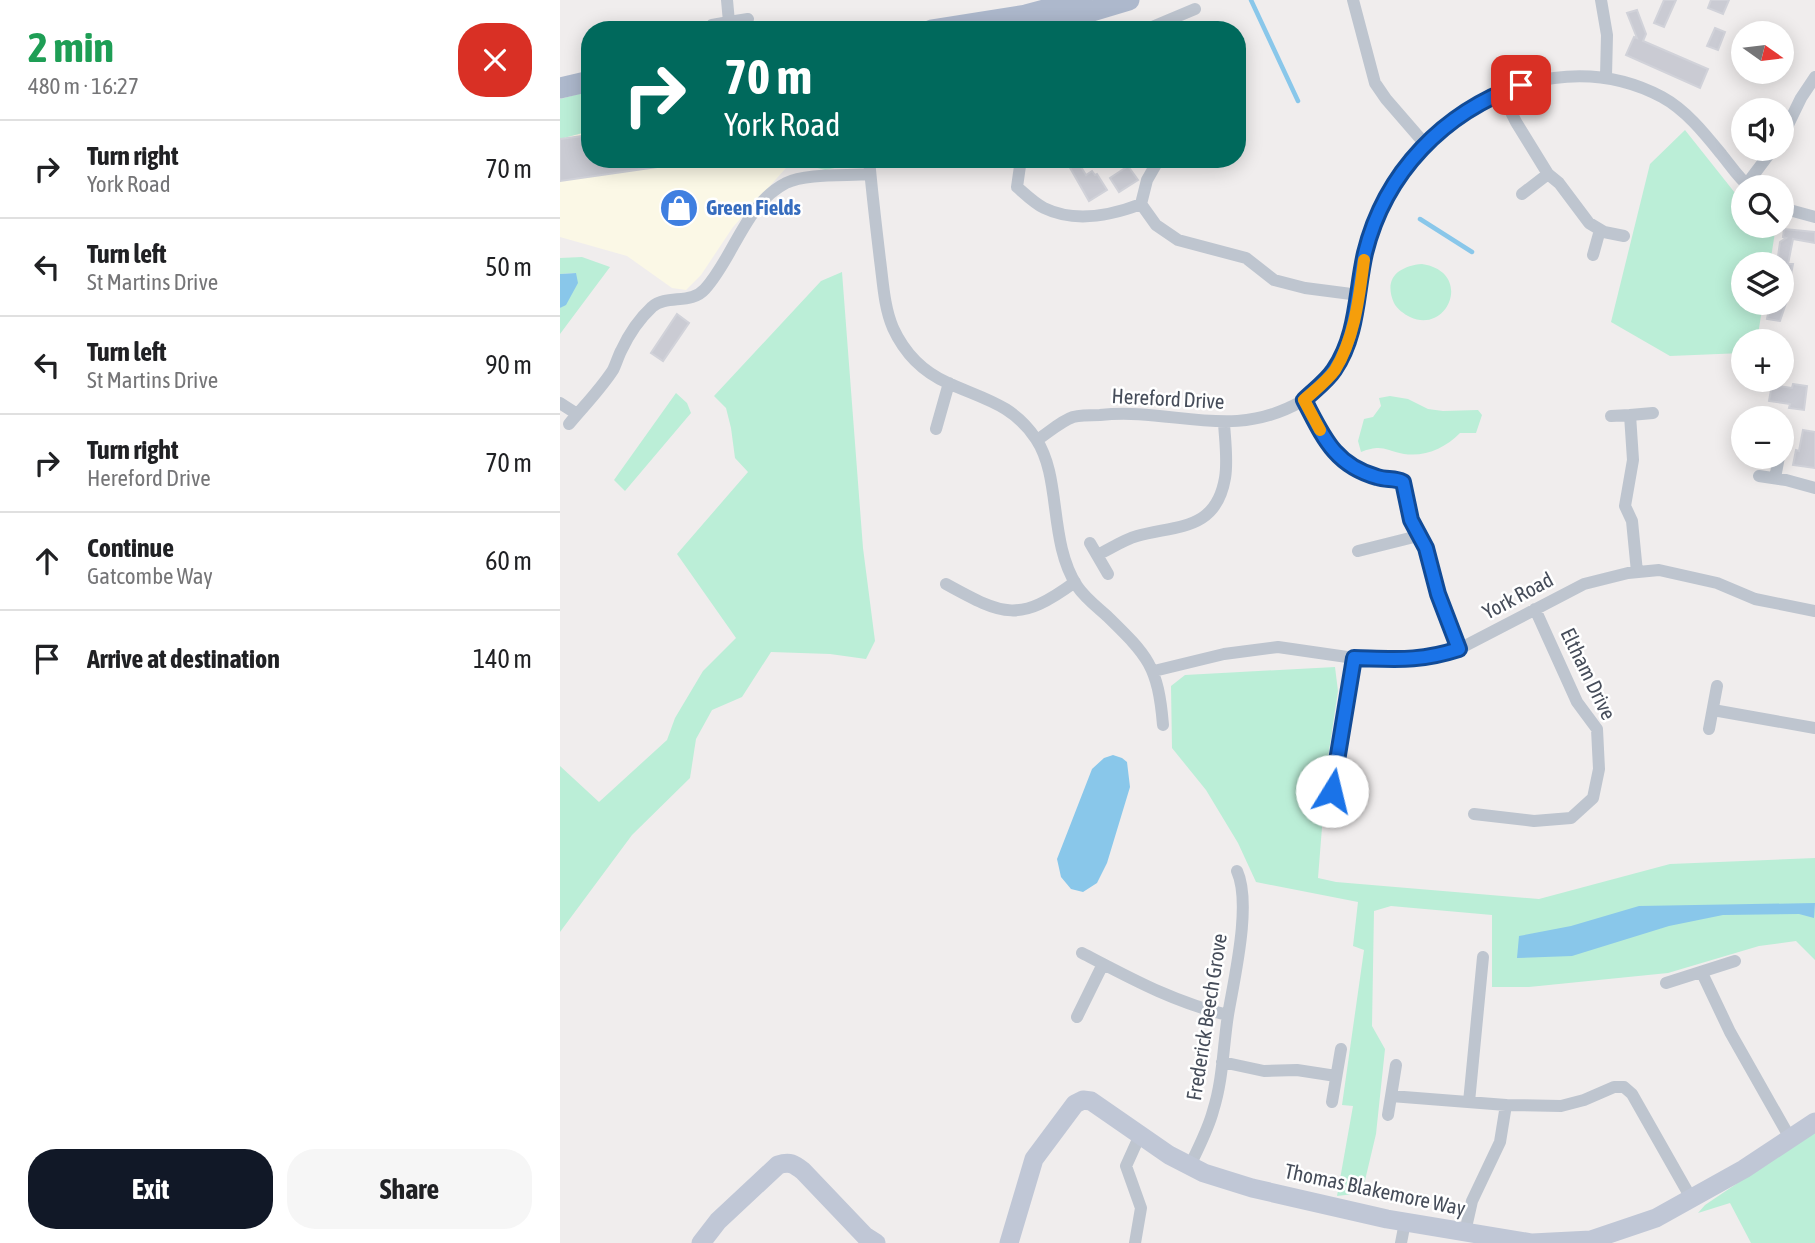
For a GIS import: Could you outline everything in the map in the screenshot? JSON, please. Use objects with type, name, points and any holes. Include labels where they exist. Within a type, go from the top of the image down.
[{"type":"main road","points":[[988,21],[1026,15],[1081,0]]},
{"type":"main road","points":[[1059,21],[1129,0]]},
{"type":"main road","points":[[560,88],[581,83]]},
{"type":"street","points":[[727,0],[729,21]]},
{"type":"street","points":[[1353,0],[1375,83],[1425,144]]},
{"type":"street","points":[[1601,0],[1607,35],[1606,76]]},
{"type":"street","points":[[1166,21],[1195,9]]},
{"type":"street","points":[[735,21],[748,19]]},
{"type":"street","name":"Hereford Drive","points":[[1037,440],[1073,417],[1123,412],[1224,423],[1256,420],[1304,400],[1335,370],[1348,342],[1372,228],[1394,186],[1425,144],[1464,111],[1502,92],[1563,76],[1606,76],[1644,88],[1675,105],[1708,138],[1739,175]]},
{"type":"street","points":[[1794,115],[1815,77]]},
{"type":"street","points":[[1502,92],[1516,122],[1548,174],[1565,190],[1589,223],[1600,230],[1624,236]]},
{"type":"street","points":[[870,168],[883,281],[893,327],[910,355],[924,369],[949,383],[1008,408],[1037,440],[1047,462],[1063,559],[1082,593],[1138,646],[1154,671],[1161,699],[1163,725]]},
{"type":"street","points":[[1020,168],[1017,187],[1043,208],[1071,216],[1098,216],[1141,204]]},
{"type":"street","points":[[1154,168],[1147,180],[1141,204],[1156,225],[1178,240],[1247,258],[1274,280],[1305,288],[1359,295]]},
{"type":"street","points":[[560,403],[573,419],[614,368],[626,340],[653,306],[663,300],[690,299],[702,292],[717,276],[748,220],[777,190],[787,183],[802,179],[870,174]]},
{"type":"street","points":[[1522,194],[1548,174]]},
{"type":"street","points":[[1794,211],[1815,217]]},
{"type":"street","points":[[1594,255],[1600,230]]},
{"type":"street","points":[[936,429],[949,383]]},
{"type":"street","points":[[1304,400],[1330,449],[1357,469],[1378,478],[1403,482],[1411,520],[1426,548],[1438,594],[1459,649]]},
{"type":"street","points":[[1611,416],[1653,413]]},
{"type":"street","points":[[1630,415],[1633,460],[1625,506],[1632,521],[1637,572]]},
{"type":"street","points":[[1097,555],[1127,539],[1189,526],[1211,509],[1218,499],[1226,475],[1224,423]]},
{"type":"street","points":[[1775,478],[1777,469]]},
{"type":"street","points":[[1759,475],[1815,488]]},
{"type":"street","points":[[1358,551],[1418,537]]},
{"type":"street","points":[[1090,543],[1108,574]]},
{"type":"street","name":"York Road","points":[[1154,671],[1224,654],[1278,647],[1354,658],[1432,658],[1459,649],[1584,584],[1659,569],[1704,579],[1755,599],[1815,611]]},
{"type":"street","points":[[946,584],[988,606],[1027,610],[1040,605],[1075,582]]},
{"type":"street","name":"Eltham Drive","points":[[1474,814],[1534,821],[1572,818],[1593,798],[1599,769],[1597,729],[1577,702],[1535,609]]},
{"type":"street","points":[[1332,791],[1354,658]]},
{"type":"street","points":[[1709,729],[1717,686]]},
{"type":"street","points":[[1713,710],[1815,728]]},
{"type":"street","name":"Frederick Beech Grove","points":[[1190,1166],[1213,1111],[1222,1062],[1236,974],[1243,901],[1242,881],[1237,871]]},
{"type":"street","points":[[1082,953],[1161,994],[1187,1004],[1228,1014]]},
{"type":"street","points":[[1469,1102],[1483,957]]},
{"type":"street","points":[[1666,983],[1735,961]]},
{"type":"street","points":[[1077,1017],[1103,964]]},
{"type":"street","points":[[1702,973],[1730,1032],[1790,1138]]},
{"type":"street","points":[[1332,1102],[1341,1049]]},
{"type":"street","points":[[1222,1062],[1264,1071],[1297,1070],[1336,1076]]},
{"type":"street","points":[[1388,1115],[1396,1065]]},
{"type":"street","points":[[1391,1096],[1506,1105],[1561,1106],[1584,1100],[1614,1087],[1624,1087],[1632,1094],[1691,1199]]},
{"type":"street","name":"Thomas Blakemore Way","points":[[1009,1243],[1034,1159],[1075,1104],[1083,1100],[1091,1101],[1140,1135],[1204,1173],[1252,1188],[1405,1222],[1532,1243],[1591,1240],[1656,1218],[1744,1169],[1815,1122]]},
{"type":"street","points":[[1465,1232],[1472,1201],[1500,1142],[1506,1105]]},
{"type":"street","points":[[1135,1243],[1141,1208],[1126,1166],[1140,1135]]},
{"type":"street","points":[[701,1243],[718,1221],[778,1165],[785,1162],[794,1163],[803,1171],[865,1236],[876,1243]]},
{"type":"street","points":[[1401,1243],[1405,1222]]},
{"type":"shaded area","points":[[581,133],[581,168],[786,168],[733,227],[701,275],[686,290],[672,288],[627,256],[560,237],[560,139]]},
{"type":"green space","points":[[581,93],[581,133],[560,139],[560,99]]},
{"type":"green space","points":[[1685,130],[1731,188],[1731,238],[1774,238],[1772,252],[1731,252],[1731,315],[1761,315],[1759,329],[1731,329],[1731,353],[1670,356],[1611,322],[1650,164]]},
{"type":"green space","points":[[582,257],[610,267],[560,334],[560,308],[570,297],[576,273],[560,274],[560,258]]},
{"type":"green space","points":[[1422,264],[1438,269],[1447,278],[1451,289],[1450,300],[1444,310],[1435,317],[1424,320],[1410,317],[1399,309],[1394,303],[1390,287],[1395,275],[1400,271]]},
{"type":"green space","points":[[842,272],[863,548],[875,641],[866,659],[830,654],[771,652],[742,697],[712,710],[696,739],[690,778],[632,835],[560,932],[560,766],[599,802],[667,740],[675,718],[703,671],[736,638],[677,554],[748,472],[735,458],[726,408],[714,396],[821,281]]},
{"type":"green space","points":[[676,393],[687,403],[691,413],[625,491],[614,480]]},
{"type":"green space","points":[[1390,396],[1408,399],[1428,409],[1478,410],[1482,415],[1476,433],[1460,433],[1448,443],[1427,453],[1412,455],[1379,448],[1361,452],[1358,441],[1364,419],[1373,417],[1381,406],[1379,398]]},
{"type":"green space","points":[[1335,667],[1338,691],[1327,764],[1315,774],[1315,785],[1324,802],[1318,878],[1336,882],[1539,899],[1670,864],[1815,858],[1815,960],[1796,941],[1759,946],[1668,973],[1529,987],[1492,987],[1492,915],[1391,906],[1374,911],[1372,1026],[1385,1049],[1376,1134],[1362,1193],[1337,1196],[1353,1106],[1342,1105],[1364,950],[1353,946],[1358,902],[1256,882],[1238,843],[1206,790],[1172,748],[1171,686],[1185,675]]},
{"type":"green space","points":[[1815,1131],[1815,1243],[1751,1243],[1730,1203],[1698,1213],[1705,1205]]},
{"type":"water","points":[[576,273],[578,283],[566,305],[560,308],[560,274]]},
{"type":"water","points":[[1113,755],[1127,762],[1130,787],[1107,863],[1097,883],[1083,892],[1071,889],[1061,877],[1057,859],[1092,769],[1104,758]]},
{"type":"water","points":[[1815,903],[1814,918],[1799,914],[1723,915],[1669,926],[1572,956],[1517,958],[1519,936],[1571,926],[1639,906]]},
{"type":"building","points":[[1664,0],[1676,0],[1664,27],[1654,23]]},
{"type":"building","points":[[1711,0],[1729,0],[1723,14],[1708,8]]},
{"type":"building","points":[[1637,10],[1646,34],[1643,41],[1708,69],[1700,88],[1626,55],[1634,37],[1637,38],[1627,13]]},
{"type":"building","points":[[1715,28],[1725,32],[1718,50],[1707,46]]},
{"type":"building","points":[[581,136],[581,168],[651,168],[560,181],[560,139]]},
{"type":"building","points":[[1070,168],[1082,168],[1086,175],[1092,171],[1107,190],[1089,201]]},
{"type":"building","points":[[1129,168],[1138,180],[1119,192],[1110,178]]},
{"type":"building","name":"Green Fields","points":[[677,190],[696,214],[680,226],[662,202]]},
{"type":"building","points":[[1794,230],[1815,232],[1815,243],[1793,239],[1790,252],[1779,252],[1780,242],[1786,238],[1794,238]]},
{"type":"building","points":[[677,314],[689,323],[663,361],[651,353]]},
{"type":"building","points":[[1768,315],[1782,315],[1780,321],[1767,319]]},
{"type":"building","points":[[1794,384],[1807,386],[1804,410],[1794,409],[1790,404],[1769,401],[1771,392],[1794,392]]},
{"type":"building","points":[[1803,430],[1815,432],[1815,468],[1794,465],[1796,450],[1799,451]]},
{"type":"waterway","points":[[1251,0],[1298,101]]},
{"type":"waterway","points":[[1420,219],[1472,252]]},
{"type":"slow traffic","points":[[1320,430],[1304,400],[1335,370],[1348,342],[1364,260]]},
{"type":"place","name":"Green Fields","points":[[679,208]]},
{"type":"route","points":[[1332,791],[1354,658],[1409,660],[1432,658],[1459,649],[1438,594],[1426,548],[1411,520],[1403,482],[1378,478],[1357,469],[1330,449],[1304,400],[1335,370],[1348,342],[1372,228],[1383,203],[1405,168],[1432,137],[1464,111],[1521,85]]}]
